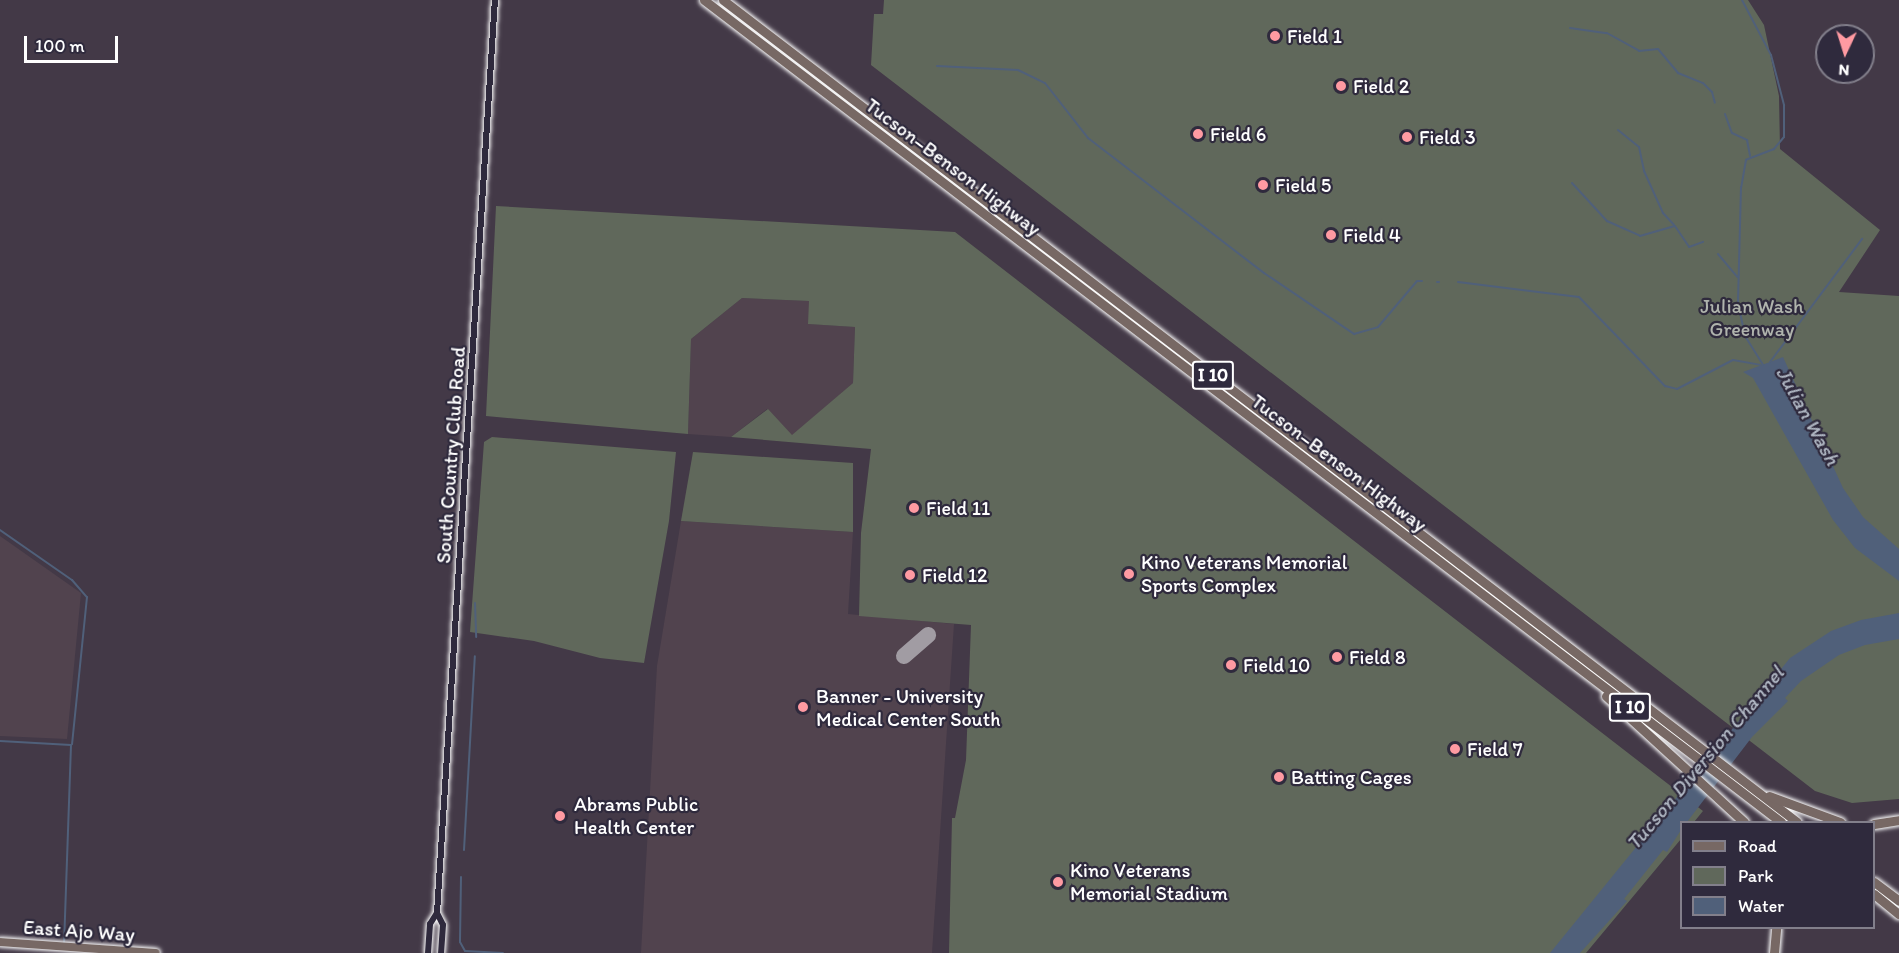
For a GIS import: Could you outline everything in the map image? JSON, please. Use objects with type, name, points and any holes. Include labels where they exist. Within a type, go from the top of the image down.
[{"type":"highway","name":"Tucson–Benson Highway","points":[[704,0],[1780,821]]},
{"type":"highway","name":"Tucson–Benson Highway","points":[[723,0],[1796,821]]},
{"type":"highway","points":[[1562,656],[1683,769],[1719,797],[1743,821]]},
{"type":"highway","points":[[1756,790],[1810,814],[1836,821]]},
{"type":"highway","points":[[1875,824],[1899,820]]},
{"type":"highway","points":[[1875,883],[1899,901]]},
{"type":"highway","points":[[1875,895],[1899,914]]},
{"type":"highway","points":[[1774,953],[1776,929]]},
{"type":"main road","name":"East Ajo Way","points":[[0,942],[156,953]]},
{"type":"street","name":"South Country Club Road","points":[[428,953],[430,924],[437,913],[495,0]]},
{"type":"street","name":"South Country Club Road","points":[[437,913],[443,925],[441,953]]},
{"type":"shaded area","points":[[742,298],[810,301],[809,324],[855,327],[853,383],[792,436],[767,409],[731,437],[688,434],[691,339]]},
{"type":"shaded area","name":"Banner - University Medical Center South","points":[[681,521],[853,532],[848,614],[954,624],[932,953],[641,953],[657,666]]},
{"type":"shaded area","points":[[0,536],[81,593],[67,739],[0,736]]},
{"type":"green space","name":"Julian Wash Greenway","points":[[884,0],[1748,0],[1764,25],[1779,96],[1780,149],[1880,230],[1839,292],[1899,296],[1899,799],[1852,803],[1815,791],[871,65],[874,14],[883,14]]},
{"type":"green space","name":"Kino Veterans Memorial Sports Complex","points":[[496,206],[955,232],[1703,811],[1695,821],[1680,821],[1680,840],[1586,953],[949,953],[952,818],[955,818],[966,760],[971,625],[859,616],[861,533],[871,449],[731,437],[768,409],[792,435],[853,383],[855,327],[808,324],[809,301],[742,298],[691,339],[688,434],[486,416]]},
{"type":"green space","points":[[492,437],[676,452],[669,521],[644,663],[600,658],[534,641],[470,632],[484,442]]},
{"type":"green space","points":[[693,452],[853,463],[853,532],[681,521]]},
{"type":"water","name":"Julian Wash","points":[[1783,357],[1843,488],[1863,517],[1899,549],[1899,581],[1855,548],[1833,520],[1753,378],[1743,372]]},
{"type":"water","name":"Tucson Diversion Channel","points":[[1899,613],[1899,639],[1865,645],[1839,655],[1801,681],[1785,698],[1788,701],[1752,737],[1688,821],[1680,821],[1680,832],[1667,852],[1663,850],[1624,899],[1627,901],[1580,953],[1550,953],[1790,658],[1831,631],[1861,620]]},
{"type":"waterway","name":"Julian Wash","points":[[1742,0],[1771,55],[1784,105],[1784,137],[1774,149],[1746,160],[1741,187],[1738,303],[1745,336],[1763,365]]},
{"type":"waterway","points":[[1570,28],[1607,33],[1639,51],[1658,49],[1678,73],[1703,83],[1712,92],[1715,103]]},
{"type":"waterway","points":[[937,66],[1018,70],[1045,83],[1088,138],[1264,273],[1354,334],[1378,327],[1417,281],[1422,281]]},
{"type":"waterway","points":[[1725,114],[1732,133],[1747,140],[1750,156]]},
{"type":"waterway","points":[[1618,130],[1639,147],[1644,171],[1663,213],[1674,225]]},
{"type":"waterway","points":[[1572,183],[1607,221],[1640,236],[1675,226],[1689,247],[1703,242]]},
{"type":"waterway","points":[[1770,362],[1862,239]]},
{"type":"waterway","points":[[1718,254],[1737,277]]},
{"type":"waterway","points":[[1458,282],[1579,297],[1665,386],[1677,389],[1733,360],[1761,365]]},
{"type":"waterway","points":[[0,530],[72,580],[87,597],[72,744]]},
{"type":"waterway","points":[[475,603],[476,637]]},
{"type":"waterway","points":[[464,850],[475,656]]},
{"type":"waterway","points":[[0,741],[71,745],[64,944]]},
{"type":"waterway","points":[[461,877],[460,942],[465,951],[503,953]]},
{"type":"taxiway","points":[[904,656],[928,635]]},
{"type":"place","name":"Field 1","points":[[1275,36]]},
{"type":"place","name":"Field 2","points":[[1341,86]]},
{"type":"place","name":"Field 6","points":[[1198,134]]},
{"type":"place","name":"Field 3","points":[[1407,137]]},
{"type":"place","name":"Field 5","points":[[1263,185]]},
{"type":"place","name":"Field 4","points":[[1331,235]]},
{"type":"place","name":"Field 11","points":[[914,508]]},
{"type":"place","name":"Kino Veterans Memorial Sports Complex","points":[[1129,574]]},
{"type":"place","name":"Field 12","points":[[910,575]]},
{"type":"place","name":"Field 8","points":[[1337,657]]},
{"type":"place","name":"Field 10","points":[[1231,665]]},
{"type":"place","name":"Banner - University Medical Center South","points":[[803,707]]},
{"type":"place","name":"Field 7","points":[[1455,749]]},
{"type":"place","name":"Batting Cages","points":[[1279,777]]},
{"type":"place","name":"Abrams Public Health Center","points":[[560,816]]},
{"type":"place","name":"Kino Veterans Memorial Stadium","points":[[1058,882]]}]
